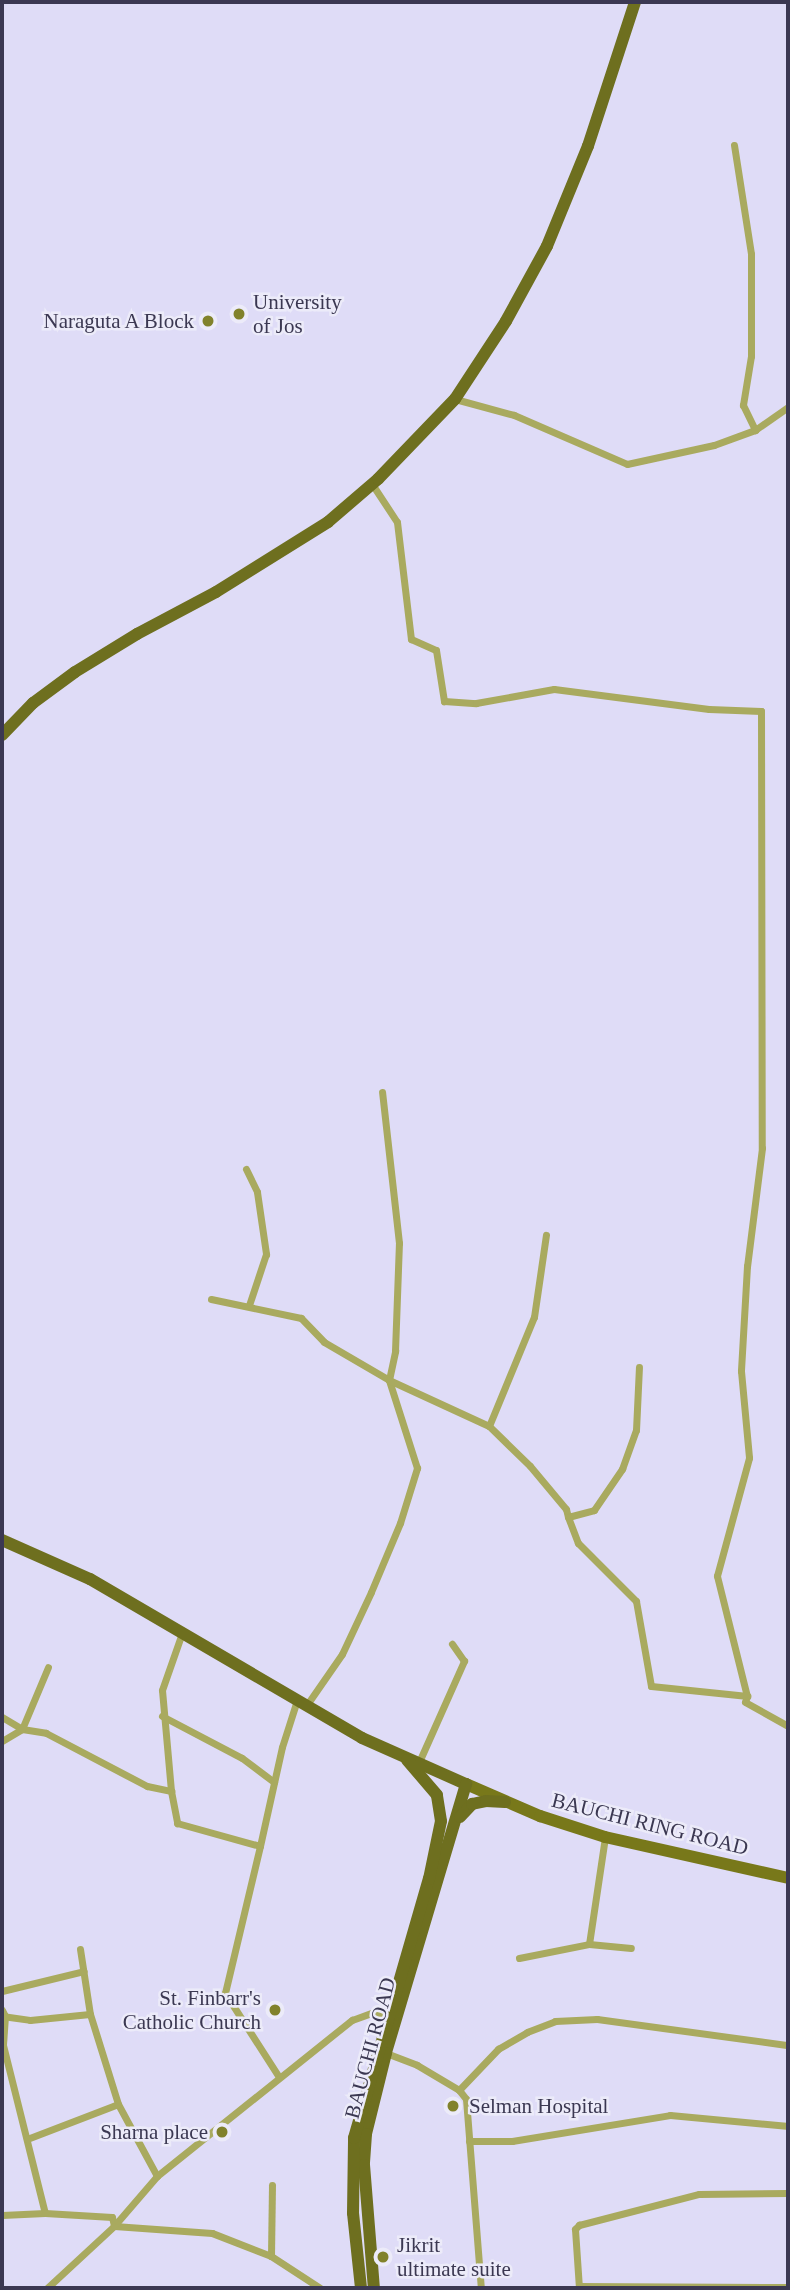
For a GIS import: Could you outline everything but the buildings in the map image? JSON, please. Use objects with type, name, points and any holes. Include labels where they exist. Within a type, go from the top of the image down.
[{"type":"highway","points":[[2,735],[33,703],[75,672],[216,592],[328,522],[372,484],[455,399],[506,321],[547,246],[588,146],[635,2]]},
{"type":"highway","points":[[2,1540],[90,1579],[362,1738],[466,1784]]},
{"type":"highway","name":"BAUCHI ROAD","points":[[361,2288],[353,2213],[352,2155],[363,2099],[435,1853],[440,1821],[437,1796],[430,1784],[401,1755]]},
{"type":"highway","name":"BAUCHI ROAD","points":[[374,2288],[364,2165],[366,2134],[386,2053],[466,1784]]},
{"type":"highway","points":[[456,1823],[472,1804],[486,1801],[505,1802]]},
{"type":"main road","name":"BAUCHI RING ROAD","points":[[466,1784],[505,1802],[605,1837],[788,1878]]},
{"type":"street","points":[[734,145],[751,254],[751,356],[743,405],[755,430]]},
{"type":"street","points":[[455,399],[514,415],[627,464],[714,445],[755,430],[788,407]]},
{"type":"street","points":[[372,484],[397,522],[411,639],[436,650],[444,701],[476,703],[554,689],[709,709],[761,711],[762,1148],[747,1266],[741,1371],[749,1458],[717,1576],[747,1696],[745,1702],[788,1726]]},
{"type":"street","points":[[279,2077],[225,1993],[274,1782],[301,1703],[342,1654],[400,1523],[417,1468],[389,1380],[395,1351],[399,1242],[382,1092]]},
{"type":"street","points":[[246,1169],[257,1192],[266,1254],[249,1304]]},
{"type":"street","points":[[489,1426],[534,1317],[547,1235]]},
{"type":"street","points":[[211,1299],[249,1304],[301,1318],[324,1342],[389,1380],[489,1426],[530,1466],[566,1509],[578,1543],[636,1601],[651,1686],[747,1696]]},
{"type":"street","points":[[568,1517],[594,1510],[622,1469],[636,1430],[639,1367]]},
{"type":"street","points":[[182,1633],[162,1682],[162,1716],[177,1823],[260,1846]]},
{"type":"street","points":[[419,1762],[464,1661],[452,1644]]},
{"type":"street","points":[[2,1741],[22,1729],[48,1667]]},
{"type":"street","points":[[162,1716],[242,1758],[274,1782]]},
{"type":"street","points":[[2,1717],[22,1729],[46,1734],[147,1786],[171,1791]]},
{"type":"street","points":[[589,1944],[605,1837]]},
{"type":"street","points":[[519,1958],[589,1944],[631,1948]]},
{"type":"street","points":[[80,1949],[90,2014],[118,2104],[157,2176]]},
{"type":"street","points":[[2,1991],[84,1971]]},
{"type":"street","points":[[47,2288],[114,2226],[157,2176],[279,2077],[352,2020],[374,2012],[386,2018]]},
{"type":"street","points":[[45,2213],[3,2045],[3,2014],[30,2020],[90,2014]]},
{"type":"street","points":[[459,2090],[498,2049],[527,2032],[555,2021],[597,2019],[788,2045]]},
{"type":"street","points":[[386,2053],[417,2065],[459,2090],[466,2099],[481,2288]]},
{"type":"street","points":[[27,2139],[118,2104]]},
{"type":"street","points":[[469,2141],[512,2141],[670,2115],[788,2126]]},
{"type":"street","points":[[271,2256],[272,2185]]},
{"type":"street","points":[[788,2193],[699,2194],[579,2225],[575,2229],[579,2287],[788,2287]]},
{"type":"street","points":[[2,2216],[45,2213],[112,2217],[114,2226]]},
{"type":"street","points":[[114,2226],[212,2233],[271,2256],[320,2288]]},
{"type":"place","name":"University of Jos","points":[[239,314]]},
{"type":"place","name":"Naraguta A Block","points":[[208,321]]},
{"type":"place","name":"St. Finbarr's Catholic Church","points":[[275,2010]]},
{"type":"place","name":"Selman Hospital","points":[[453,2106]]},
{"type":"place","name":"Sharna place","points":[[222,2132]]},
{"type":"place","name":"Jikrit ultimate suite","points":[[383,2257]]}]
